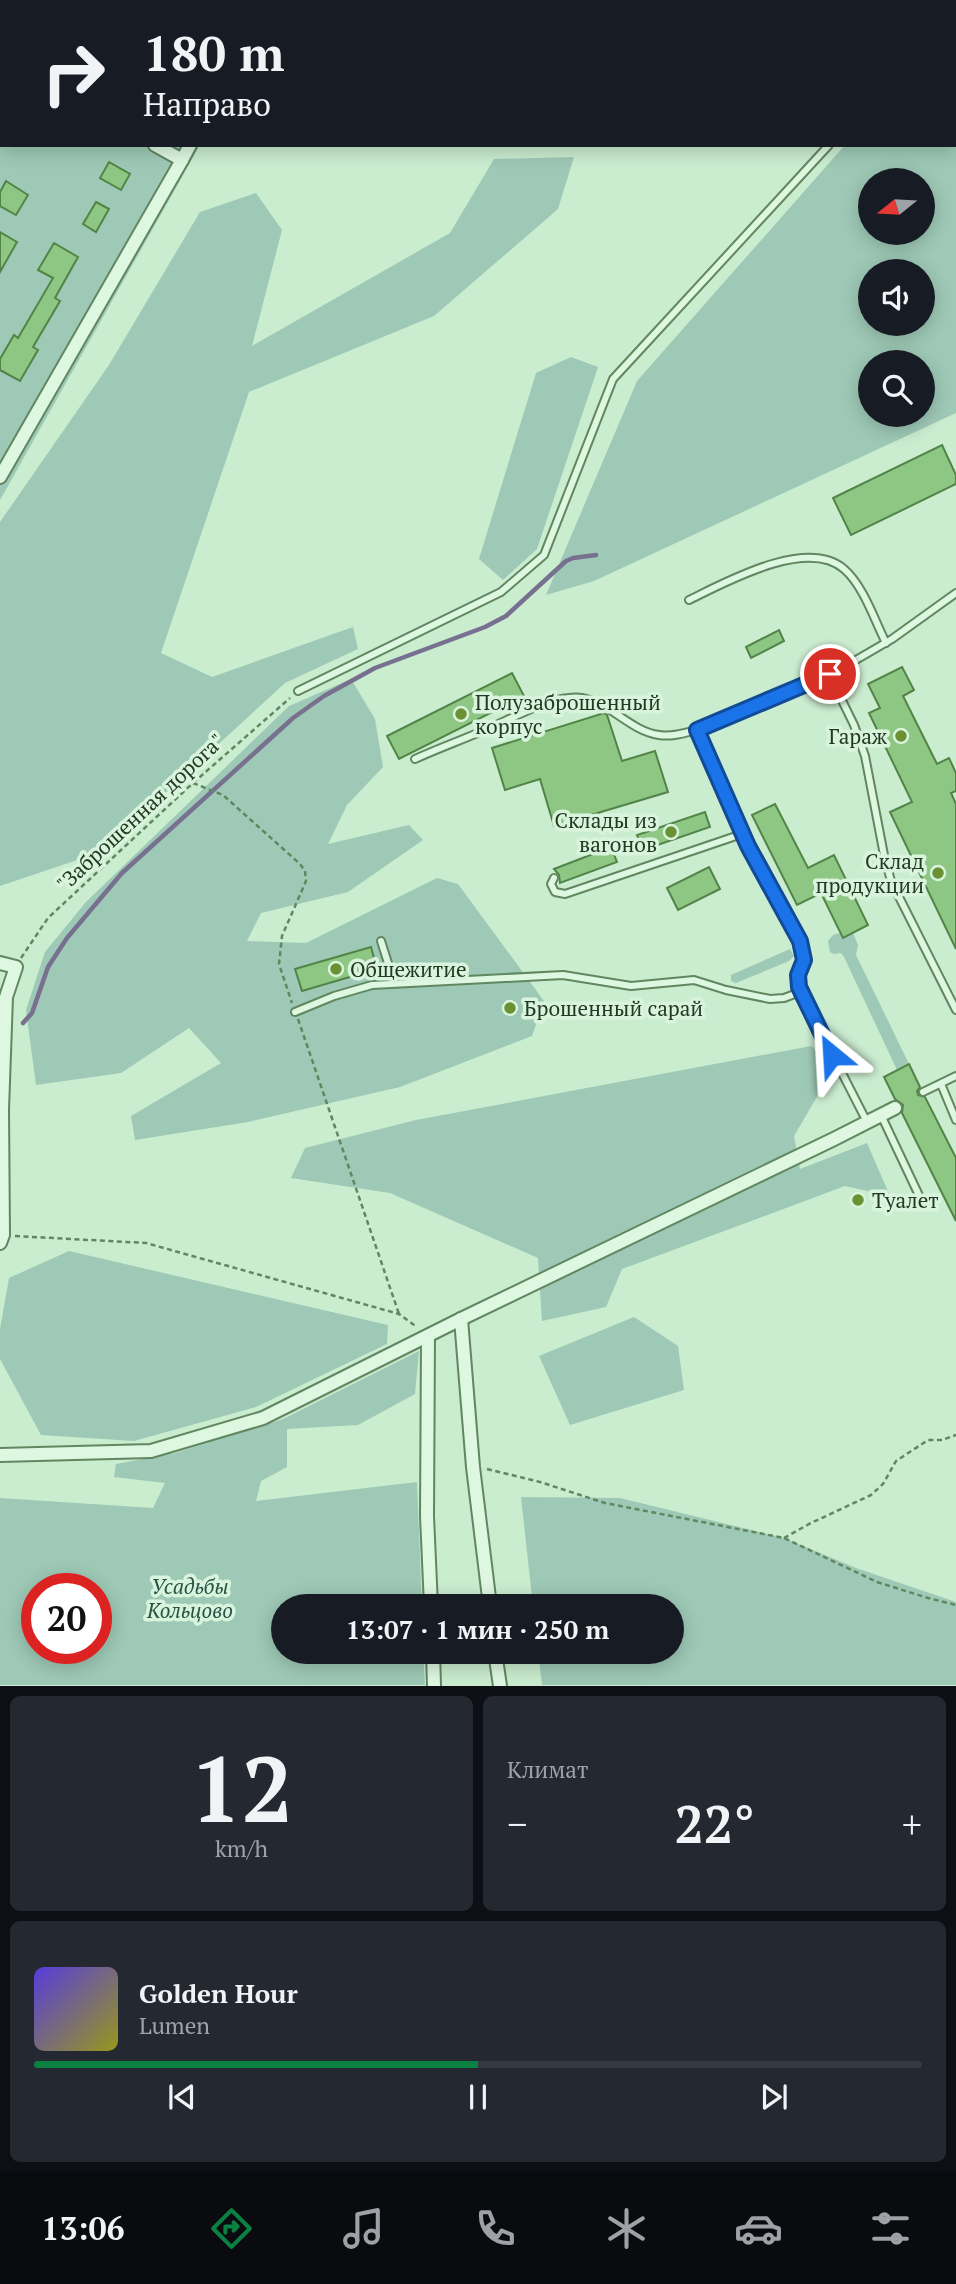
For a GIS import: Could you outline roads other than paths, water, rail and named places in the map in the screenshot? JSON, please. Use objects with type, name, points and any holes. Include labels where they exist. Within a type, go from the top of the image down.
[{"type":"street","points":[[159,147],[182,160]]},
{"type":"street","points":[[0,477],[189,147]]},
{"type":"street","points":[[0,963],[16,967],[6,997],[1,1239]]},
{"type":"street","points":[[0,1455],[151,1451],[263,1418],[895,1108]]},
{"type":"street","points":[[461,1319],[473,1467],[489,1594]]},
{"type":"street","points":[[428,1336],[431,1594]]},
{"type":"street","points":[[433,1664],[434,1685]]},
{"type":"street","points":[[496,1664],[499,1685]]},
{"type":"lane","points":[[298,691],[501,592],[544,555],[613,379],[827,147]]},
{"type":"lane","points":[[689,600],[763,568],[794,559],[822,558],[835,562],[852,577],[886,643]]},
{"type":"lane","points":[[415,759],[531,710],[568,699],[580,698],[594,702],[608,708],[637,728],[649,732],[670,736],[697,730],[830,674],[886,643],[956,593]]},
{"type":"lane","points":[[830,674],[865,756],[891,881],[956,1010]]},
{"type":"lane","points":[[697,730],[742,835],[800,941],[804,960],[797,982],[800,992],[867,1122]]},
{"type":"lane","points":[[554,878],[551,884],[555,892],[565,894],[742,835]]},
{"type":"lane","points":[[381,941],[394,982]]},
{"type":"lane","points":[[295,1012],[372,985],[563,975],[631,986],[694,980],[769,999],[784,998],[800,992]]},
{"type":"lane","points":[[923,1092],[956,1076]]},
{"type":"lane","points":[[941,1084],[956,1119]]},
{"type":"lane","points":[[881,1115],[924,1206]]},
{"type":"waterway","points":[[23,1023],[32,1013],[48,967],[67,938],[122,873],[293,718],[324,696],[375,668],[485,627],[506,616],[566,561],[596,555]]},
{"type":"place","name":"Полузаброшенный корпус","points":[[461,714]]},
{"type":"place","name":"Гараж","points":[[901,736]]},
{"type":"place","name":"Склады из вагонов","points":[[671,832]]},
{"type":"place","name":"Склад продукции","points":[[938,873]]},
{"type":"place","name":"Общежитие","points":[[336,969]]},
{"type":"place","name":"Брошенный сарай","points":[[510,1008]]},
{"type":"place","name":"Туалет","points":[[858,1200]]},
{"type":"park label","name":"Усадьбы Кольцово","points":[[190,1598]]}]
